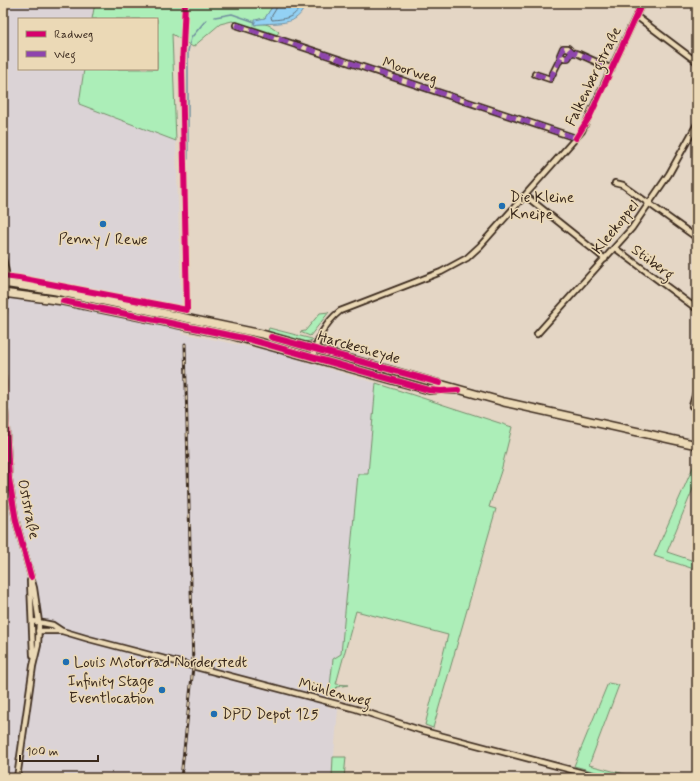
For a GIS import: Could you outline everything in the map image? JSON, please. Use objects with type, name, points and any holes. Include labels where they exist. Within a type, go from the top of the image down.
[{"type":"main road","name":"Harckesheyde","points":[[5,283],[56,291],[190,318],[315,348],[521,407],[697,446]]},
{"type":"main road","name":"Harckesheyde","points":[[4,293],[69,303],[185,325],[248,339],[313,356],[429,390],[458,390]]},
{"type":"street","name":"Falkenbergstraße","points":[[313,356],[315,348],[328,323],[340,311],[425,279],[459,263],[480,246],[576,138],[590,116],[642,3]]},
{"type":"street","points":[[636,16],[697,62]]},
{"type":"street","name":"Moorweg","points":[[236,25],[576,138]]},
{"type":"street","points":[[535,74],[550,79],[561,57],[560,51],[563,48],[568,48],[572,52],[612,69]]},
{"type":"street","points":[[561,57],[568,58],[572,52]]},
{"type":"street","name":"Kleekoppel","points":[[537,334],[615,248],[650,204],[697,124]]},
{"type":"street","points":[[615,183],[623,185],[697,238]]},
{"type":"street","points":[[526,196],[605,259]]},
{"type":"street","name":"Stüberg","points":[[615,248],[697,309]]},
{"type":"street","points":[[3,258],[7,271],[3,315]]},
{"type":"street","name":"Oststraße","points":[[3,374],[9,479],[16,521],[34,588],[39,622],[36,631],[33,666],[17,778]]},
{"type":"street","points":[[692,406],[697,389]]},
{"type":"street","name":"Oststraße","points":[[31,577],[32,621],[36,631]]},
{"type":"street","name":"Mühlenweg","points":[[32,621],[53,625],[62,631]]},
{"type":"street","name":"Mühlenweg","points":[[36,631],[62,631],[356,709],[420,730],[590,777],[602,778]]},
{"type":"shaded area","points":[[3,3],[95,3],[92,18],[18,18],[18,70],[84,70],[79,104],[176,141],[182,333],[274,352],[376,383],[368,475],[358,474],[341,654],[333,659],[328,707],[338,709],[332,778],[3,778]]},
{"type":"green space","points":[[95,3],[272,3],[272,7],[265,18],[256,20],[255,25],[268,25],[279,32],[276,36],[232,21],[220,24],[193,47],[172,34],[176,141],[79,104],[84,70],[158,70],[158,18],[92,18]]},
{"type":"green space","points":[[17,288],[183,319],[183,323],[17,292]]},
{"type":"green space","points":[[329,312],[310,336],[300,332],[305,331],[320,313]]},
{"type":"green space","points":[[187,320],[307,349],[306,352],[187,324]]},
{"type":"green space","points":[[269,328],[313,340],[305,342],[267,333]]},
{"type":"green space","points":[[323,353],[386,371],[386,375],[322,357]]},
{"type":"green space","points":[[376,383],[512,427],[501,471],[489,507],[496,509],[433,728],[425,725],[448,635],[356,611],[336,684],[348,685],[337,687],[329,695],[333,659],[341,654],[358,474],[368,474]]},
{"type":"green space","points":[[697,458],[697,479],[667,552],[697,562],[697,570],[654,556]]},
{"type":"green space","points":[[608,683],[619,685],[589,765],[640,778],[619,778],[574,766]]},
{"type":"green space","points":[[333,757],[346,757],[344,778],[332,778]]},
{"type":"water","points":[[272,3],[305,3],[298,17],[292,20],[254,25],[255,20],[265,18],[272,7]]},
{"type":"waterway","points":[[215,17],[232,14],[255,22]]},
{"type":"waterway","points":[[188,159],[188,51],[191,38],[206,20]]},
{"type":"railway","points":[[181,778],[193,667],[185,344]]},
{"type":"marked path","points":[[236,25],[576,138]]},
{"type":"marked path","points":[[572,52],[568,58],[564,58],[560,55],[563,48],[568,48],[572,52],[612,69]]},
{"type":"marked path","points":[[535,74],[550,79],[561,57]]},
{"type":"marked path","points":[[589,778],[592,775]]},
{"type":"cycle path","points":[[3,276],[187,310],[182,67],[185,3]]},
{"type":"cycle path","points":[[576,138],[590,116],[642,3]]},
{"type":"cycle path","points":[[63,301],[248,339],[429,390],[458,390]]},
{"type":"cycle path","points":[[271,337],[440,383]]},
{"type":"cycle path","points":[[3,374],[9,479],[16,521],[31,577]]},
{"type":"place","name":"Die Kleine Kneipe","points":[[502,206]]},
{"type":"place","name":"Penny / Rewe","points":[[103,224]]},
{"type":"place","name":"Louis Motorrad Norderstedt","points":[[66,662]]},
{"type":"place","name":"Infinity Stage Eventlocation","points":[[162,690]]},
{"type":"place","name":"DPD Depot 125","points":[[214,714]]}]
